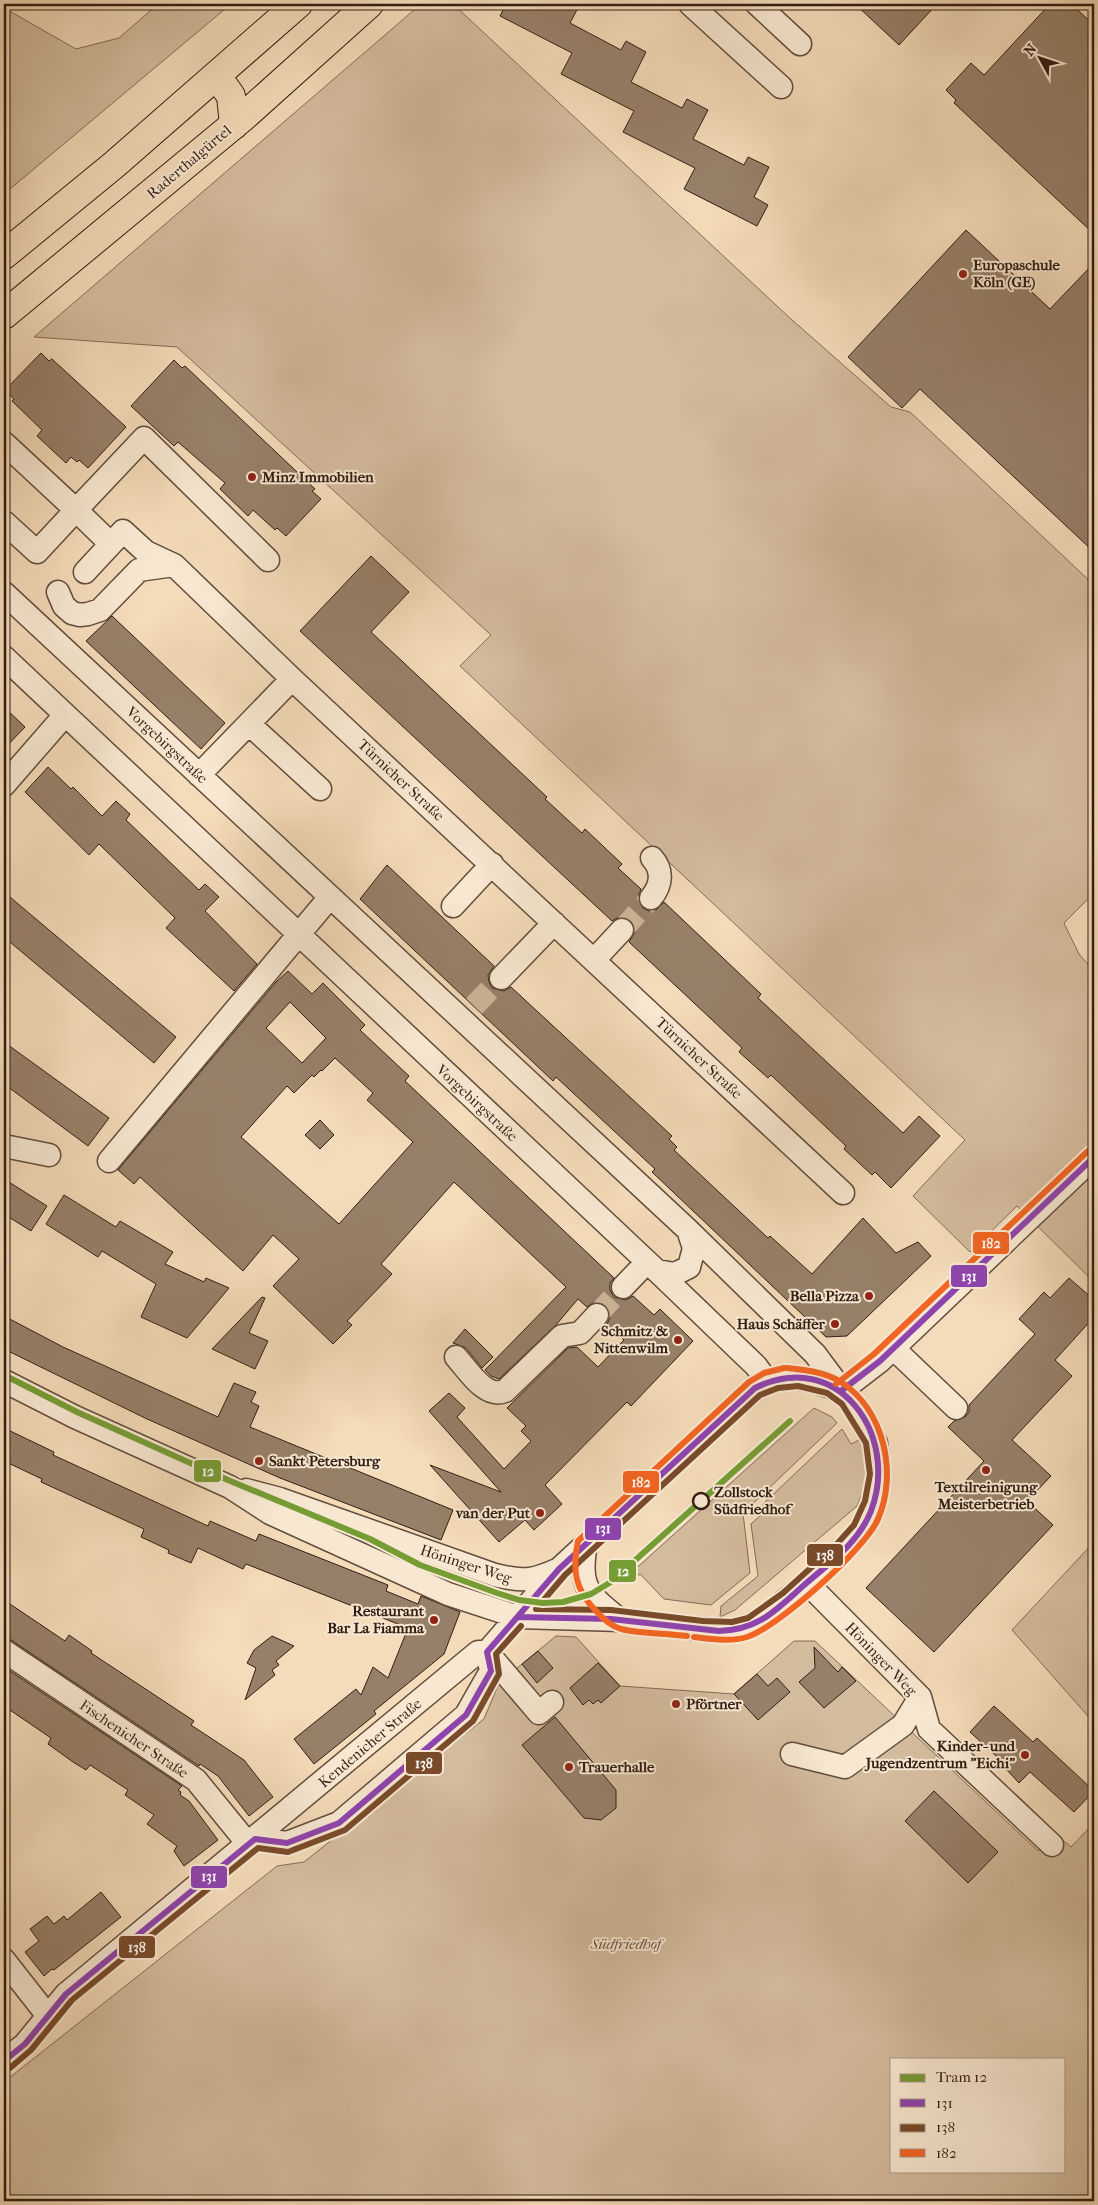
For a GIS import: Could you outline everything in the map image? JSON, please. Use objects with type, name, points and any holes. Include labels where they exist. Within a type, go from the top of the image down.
[{"type":"main road","points":[[4,255],[115,164],[298,4]]},
{"type":"main road","name":"Raderthalgürtel","points":[[4,315],[234,125],[370,4]]},
{"type":"main road","points":[[217,76],[231,96],[234,125]]},
{"type":"street","points":[[690,4],[781,87]]},
{"type":"street","points":[[757,4],[800,44]]},
{"type":"street","points":[[4,522],[37,552],[144,438],[268,560]]},
{"type":"street","points":[[4,443],[111,544],[85,572]]},
{"type":"street","name":"Türnicher Straße","points":[[111,544],[123,531],[146,552],[174,565],[292,679],[843,1193]]},
{"type":"street","points":[[58,592],[64,606],[72,614],[88,614],[100,610],[139,570],[174,565]]},
{"type":"street","name":"Vorgebirgstraße","points":[[4,593],[330,897],[467,1013],[815,1354],[860,1414],[876,1443],[879,1475],[876,1497],[866,1524],[807,1583]]},
{"type":"street","name":"Vorgebirgstraße","points":[[4,657],[652,1266],[756,1366],[767,1381]]},
{"type":"street","points":[[199,775],[292,679]]},
{"type":"street","points":[[4,785],[65,715]]},
{"type":"street","points":[[248,724],[320,790]]},
{"type":"street","points":[[651,898],[659,886],[660,878],[659,869],[652,858]]},
{"type":"street","points":[[453,906],[492,864]]},
{"type":"street","points":[[109,1161],[330,897]]},
{"type":"street","points":[[501,978],[554,923]]},
{"type":"street","points":[[594,960],[622,930]]},
{"type":"street","points":[[4,1146],[49,1155]]},
{"type":"street","points":[[767,1381],[786,1377],[803,1378],[817,1381],[842,1391],[893,1348],[1094,1157]]},
{"type":"street","points":[[623,1287],[652,1266],[676,1274],[689,1267],[694,1248],[688,1230]]},
{"type":"street","points":[[456,1357],[486,1390],[500,1393],[505,1391],[562,1336],[580,1333],[598,1315]]},
{"type":"street","points":[[893,1348],[956,1408]]},
{"type":"street","name":"Höninger Weg","points":[[4,1381],[75,1417],[230,1487],[270,1513],[448,1594],[518,1617],[620,1620],[721,1631],[745,1629],[771,1612],[807,1583],[920,1697],[929,1729],[1052,1845]]},
{"type":"street","name":"Kendenicher Straße","points":[[4,2061],[25,2044],[66,1994],[252,1842],[478,1652],[488,1652],[560,1569],[742,1400],[767,1381]]},
{"type":"street","name":"Höninger Weg","points":[[230,1487],[280,1499],[495,1575],[519,1581],[542,1577],[560,1569]]},
{"type":"street","points":[[586,1544],[583,1562],[583,1576],[586,1586],[591,1594],[620,1620]]},
{"type":"street","name":"Fischenicher Straße","points":[[4,1651],[196,1780],[252,1842]]},
{"type":"street","points":[[488,1652],[539,1713],[552,1702]]},
{"type":"street","points":[[252,1842],[287,1843],[339,1823],[466,1715],[491,1671],[488,1652]]},
{"type":"street","points":[[792,1754],[845,1766],[903,1725],[920,1697]]},
{"type":"street","points":[[4,1960],[48,2016]]},
{"type":"green space","points":[[158,4],[231,4],[4,194],[4,8],[76,49],[119,38]]},
{"type":"green space","points":[[421,4],[453,4],[791,319],[891,407],[910,412],[1094,585],[1094,893],[1064,923],[1079,954],[1094,971],[1094,1282],[1017,1206],[970,1252],[913,1196],[965,1140],[460,666],[491,635],[177,347],[34,337]]},
{"type":"green space","points":[[814,1408],[832,1417],[837,1423],[743,1513],[750,1573],[711,1605],[664,1599],[640,1574],[635,1578],[631,1573]]},
{"type":"green space","points":[[842,1429],[851,1444],[861,1439],[865,1457],[866,1473],[864,1488],[857,1506],[735,1610],[720,1617],[721,1606],[758,1576],[751,1524],[764,1512],[763,1504]]},
{"type":"green space","points":[[1094,1542],[1094,1723],[1012,1630]]},
{"type":"green space","name":"Südfriedhof","points":[[556,1636],[576,1637],[620,1686],[734,1694],[794,1641],[815,1641],[1038,1851],[1055,1834],[1071,1847],[1094,1823],[1094,2201],[4,2201],[4,2082],[277,1866],[304,1862],[484,1719],[499,1683]]},
{"type":"building","points":[[506,4],[580,4],[570,23],[621,50],[626,41],[646,52],[631,82],[682,108],[687,99],[708,110],[693,139],[744,165],[748,157],[769,167],[754,197],[768,205],[757,226],[684,189],[695,168],[623,132],[634,111],[561,74],[572,53],[500,16]]},
{"type":"building","points":[[855,4],[937,4],[899,45]]},
{"type":"building","points":[[1050,4],[1071,4],[1094,25],[1094,234],[954,103],[956,100],[946,90],[971,63],[984,75]]},
{"type":"building","points":[[966,230],[1050,309],[1094,263],[1094,552],[920,389],[902,408],[848,357]]},
{"type":"building","points":[[41,353],[49,361],[52,359],[126,427],[88,468],[79,460],[77,462],[71,457],[66,463],[37,436],[42,430],[12,401],[14,399],[5,390]]},
{"type":"building","points":[[174,360],[182,368],[185,366],[315,489],[312,491],[321,499],[286,536],[277,528],[275,530],[253,510],[248,516],[220,489],[225,483],[178,442],[174,446],[131,406]]},
{"type":"building","points":[[371,556],[409,592],[371,632],[547,797],[545,799],[582,833],[585,829],[622,864],[618,868],[641,889],[638,897],[643,908],[649,911],[656,910],[664,902],[761,994],[758,998],[903,1133],[919,1116],[940,1136],[891,1188],[875,1172],[872,1175],[844,1149],[846,1146],[771,1075],[768,1078],[739,1052],[742,1048],[629,942],[635,932],[631,920],[619,917],[612,921],[300,631]]},
{"type":"building","points":[[112,616],[225,723],[201,749],[86,641]]},
{"type":"building","points":[[4,707],[25,727],[4,749]]},
{"type":"building","points":[[48,767],[71,789],[73,787],[102,816],[116,801],[130,814],[126,820],[199,890],[205,884],[219,897],[205,911],[257,964],[234,991],[166,928],[175,918],[99,844],[89,855],[25,792]]},
{"type":"building","points":[[387,865],[494,966],[488,975],[492,988],[504,991],[511,987],[672,1136],[669,1139],[677,1147],[674,1150],[768,1238],[770,1236],[812,1274],[863,1218],[896,1253],[918,1242],[931,1256],[847,1336],[826,1337],[652,1172],[655,1169],[556,1077],[553,1081],[360,899]]},
{"type":"building","points":[[4,892],[176,1037],[154,1063],[4,937]]},
{"type":"building","points":[[288,971],[312,994],[323,983],[365,1025],[360,1030],[409,1076],[405,1081],[614,1278],[610,1283],[610,1290],[614,1297],[626,1300],[633,1296],[654,1315],[660,1309],[693,1341],[631,1406],[627,1402],[545,1485],[562,1504],[534,1530],[525,1520],[499,1542],[430,1465],[501,1492],[429,1411],[449,1393],[465,1408],[457,1417],[504,1469],[531,1441],[521,1431],[526,1426],[507,1408],[568,1348],[577,1347],[598,1367],[624,1340],[607,1324],[610,1312],[606,1305],[594,1302],[587,1307],[578,1299],[556,1325],[499,1379],[491,1376],[485,1370],[566,1287],[454,1182],[381,1264],[392,1274],[347,1321],[352,1325],[333,1344],[273,1286],[299,1259],[273,1235],[243,1271],[140,1177],[134,1184],[118,1170],[276,982]],"holes":[[[290,1002],[326,1038],[302,1063],[266,1028]],[[335,1058],[373,1093],[367,1100],[413,1142],[339,1224],[241,1137],[287,1086],[294,1093],[312,1075],[314,1077]]]},
{"type":"building","points":[[4,1042],[109,1118],[88,1146],[4,1084]]},
{"type":"building","points":[[320,1120],[334,1135],[320,1149],[305,1135]]},
{"type":"building","points":[[4,1179],[47,1206],[31,1231],[4,1214]]},
{"type":"building","points":[[64,1195],[116,1227],[120,1221],[173,1252],[165,1264],[204,1282],[206,1278],[229,1288],[187,1338],[141,1317],[156,1284],[102,1251],[98,1257],[46,1224]]},
{"type":"building","points":[[1069,1278],[1094,1300],[1094,1317],[1055,1360],[1072,1376],[1012,1440],[1051,1476],[1027,1501],[1053,1525],[934,1652],[866,1588],[984,1461],[948,1427],[954,1421],[965,1417],[969,1412],[969,1405],[1035,1334],[1019,1319],[1044,1292],[1050,1298]]},
{"type":"building","points":[[262,1297],[265,1298],[249,1333],[268,1341],[255,1369],[212,1349]]},
{"type":"building","points":[[4,1316],[63,1347],[218,1417],[234,1383],[256,1392],[251,1402],[259,1406],[250,1427],[453,1510],[441,1540],[280,1478],[147,1419],[4,1349]]},
{"type":"building","points":[[465,1329],[493,1357],[482,1368],[466,1348],[453,1343]]},
{"type":"building","points":[[4,1428],[54,1452],[53,1455],[208,1526],[210,1521],[256,1541],[259,1534],[388,1585],[386,1591],[418,1604],[421,1596],[460,1612],[444,1654],[374,1711],[376,1714],[314,1764],[294,1739],[356,1689],[361,1695],[373,1667],[388,1678],[408,1628],[246,1564],[243,1569],[198,1548],[191,1563],[168,1553],[169,1550],[141,1537],[144,1529],[41,1482],[42,1479],[4,1461]]},
{"type":"building","points":[[4,1600],[65,1641],[69,1635],[92,1651],[91,1653],[194,1721],[191,1725],[244,1760],[273,1797],[249,1816],[218,1776],[200,1764],[199,1766],[11,1640],[4,1638]]},
{"type":"building","points":[[272,1636],[294,1646],[276,1661],[279,1665],[272,1670],[275,1675],[245,1700],[256,1668],[247,1663],[254,1650]]},
{"type":"building","points":[[814,1647],[838,1672],[842,1667],[856,1681],[824,1708],[799,1682],[815,1668]]},
{"type":"building","points":[[538,1651],[553,1668],[537,1683],[522,1664]]},
{"type":"building","points":[[598,1663],[620,1686],[601,1703],[598,1700],[593,1704],[589,1700],[583,1705],[570,1688]]},
{"type":"building","points":[[4,1667],[182,1786],[178,1790],[181,1792],[180,1795],[189,1801],[218,1840],[184,1866],[174,1851],[177,1846],[147,1824],[154,1815],[125,1795],[128,1790],[90,1765],[86,1770],[73,1762],[48,1744],[51,1738],[4,1706]]},
{"type":"building","points":[[757,1674],[768,1686],[777,1678],[790,1692],[758,1720],[734,1694]]},
{"type":"building","name":"Kinder- und Jugendzentrum \"Eichi\"","points":[[994,1706],[1033,1742],[1037,1738],[1094,1791],[1074,1812],[1030,1772],[1019,1783],[1007,1770],[1009,1768],[970,1732]]},
{"type":"building","name":"Trauerhalle","points":[[555,1717],[616,1790],[616,1808],[601,1820],[584,1818],[522,1745]]},
{"type":"building","points":[[934,1791],[998,1852],[968,1883],[905,1821]]},
{"type":"building","points":[[101,1892],[121,1917],[44,1976],[25,1952],[39,1941],[30,1929],[47,1916],[54,1924],[64,1916],[67,1920]]},
{"type":"tunnel","points":[[622,930],[651,898]]},
{"type":"tunnel","points":[[474,1006],[501,978]]},
{"type":"tunnel","points":[[597,1315],[623,1287]]},
{"type":"tram line","name":"12","points":[[4,1375],[77,1412],[228,1480],[370,1539],[420,1565],[519,1600],[543,1603],[563,1602],[591,1594],[611,1582],[790,1421]]},
{"type":"transit line","name":"182","points":[[836,1384],[874,1354],[1088,1151]]},
{"type":"transit line","name":"131","points":[[841,1391],[880,1361],[1094,1157]]},
{"type":"transit line","name":"182","points":[[687,1636],[629,1631],[617,1628],[604,1619],[589,1603],[579,1587],[575,1561],[578,1541],[749,1382],[764,1373],[784,1368]]},
{"type":"transit line","name":"182","points":[[694,1637],[721,1640],[734,1639],[747,1637],[761,1631],[819,1586],[839,1567],[857,1548],[878,1519],[884,1501],[887,1482],[886,1463],[883,1444],[877,1426],[868,1409],[856,1394],[841,1382],[815,1372],[787,1368]]},
{"type":"transit line","name":"131","points":[[4,2061],[25,2044],[66,1994],[255,1839],[287,1843],[339,1823],[466,1715],[491,1671],[487,1652],[559,1569],[755,1388],[785,1378],[812,1379],[836,1389],[855,1406],[869,1428],[877,1454],[878,1482],[871,1511],[865,1523],[841,1553],[765,1618],[745,1627],[719,1631],[611,1619],[518,1617]]},
{"type":"transit line","name":"138","points":[[798,1386],[827,1393],[842,1404],[866,1443],[870,1474],[865,1501],[854,1525],[835,1546],[783,1593],[748,1618],[732,1622],[703,1621],[611,1610],[536,1609],[565,1575],[760,1395],[778,1388],[798,1386]]},
{"type":"transit line","name":"138","points":[[10,2068],[31,2050],[72,2000],[258,1848],[288,1852],[345,1830],[473,1721],[499,1674],[496,1654],[521,1626]]},
{"type":"place","name":"Europaschule Köln (GE)","points":[[963,274]]},
{"type":"place","name":"Minz Immobilien","points":[[252,477]]},
{"type":"place","name":"Bella Pizza","points":[[869,1296]]},
{"type":"place","name":"Haus Schäffer","points":[[835,1324]]},
{"type":"place","name":"Schmitz & Nittenwilm","points":[[678,1340]]},
{"type":"place","name":"Sankt Petersburg","points":[[259,1461]]},
{"type":"place","name":"Textilreinigung Meisterbetrieb","points":[[986,1470]]},
{"type":"place","name":"Zollstock Südfriedhof","points":[[701,1501]]},
{"type":"place","name":"van der Put","points":[[540,1513]]},
{"type":"place","name":"Restaurant Bar La Fiamma","points":[[434,1620]]},
{"type":"place","name":"Pförtner","points":[[676,1704]]},
{"type":"place","name":"Kinder- und Jugendzentrum \"Eichi\"","points":[[1025,1755]]},
{"type":"place","name":"Trauerhalle","points":[[569,1767]]}]
